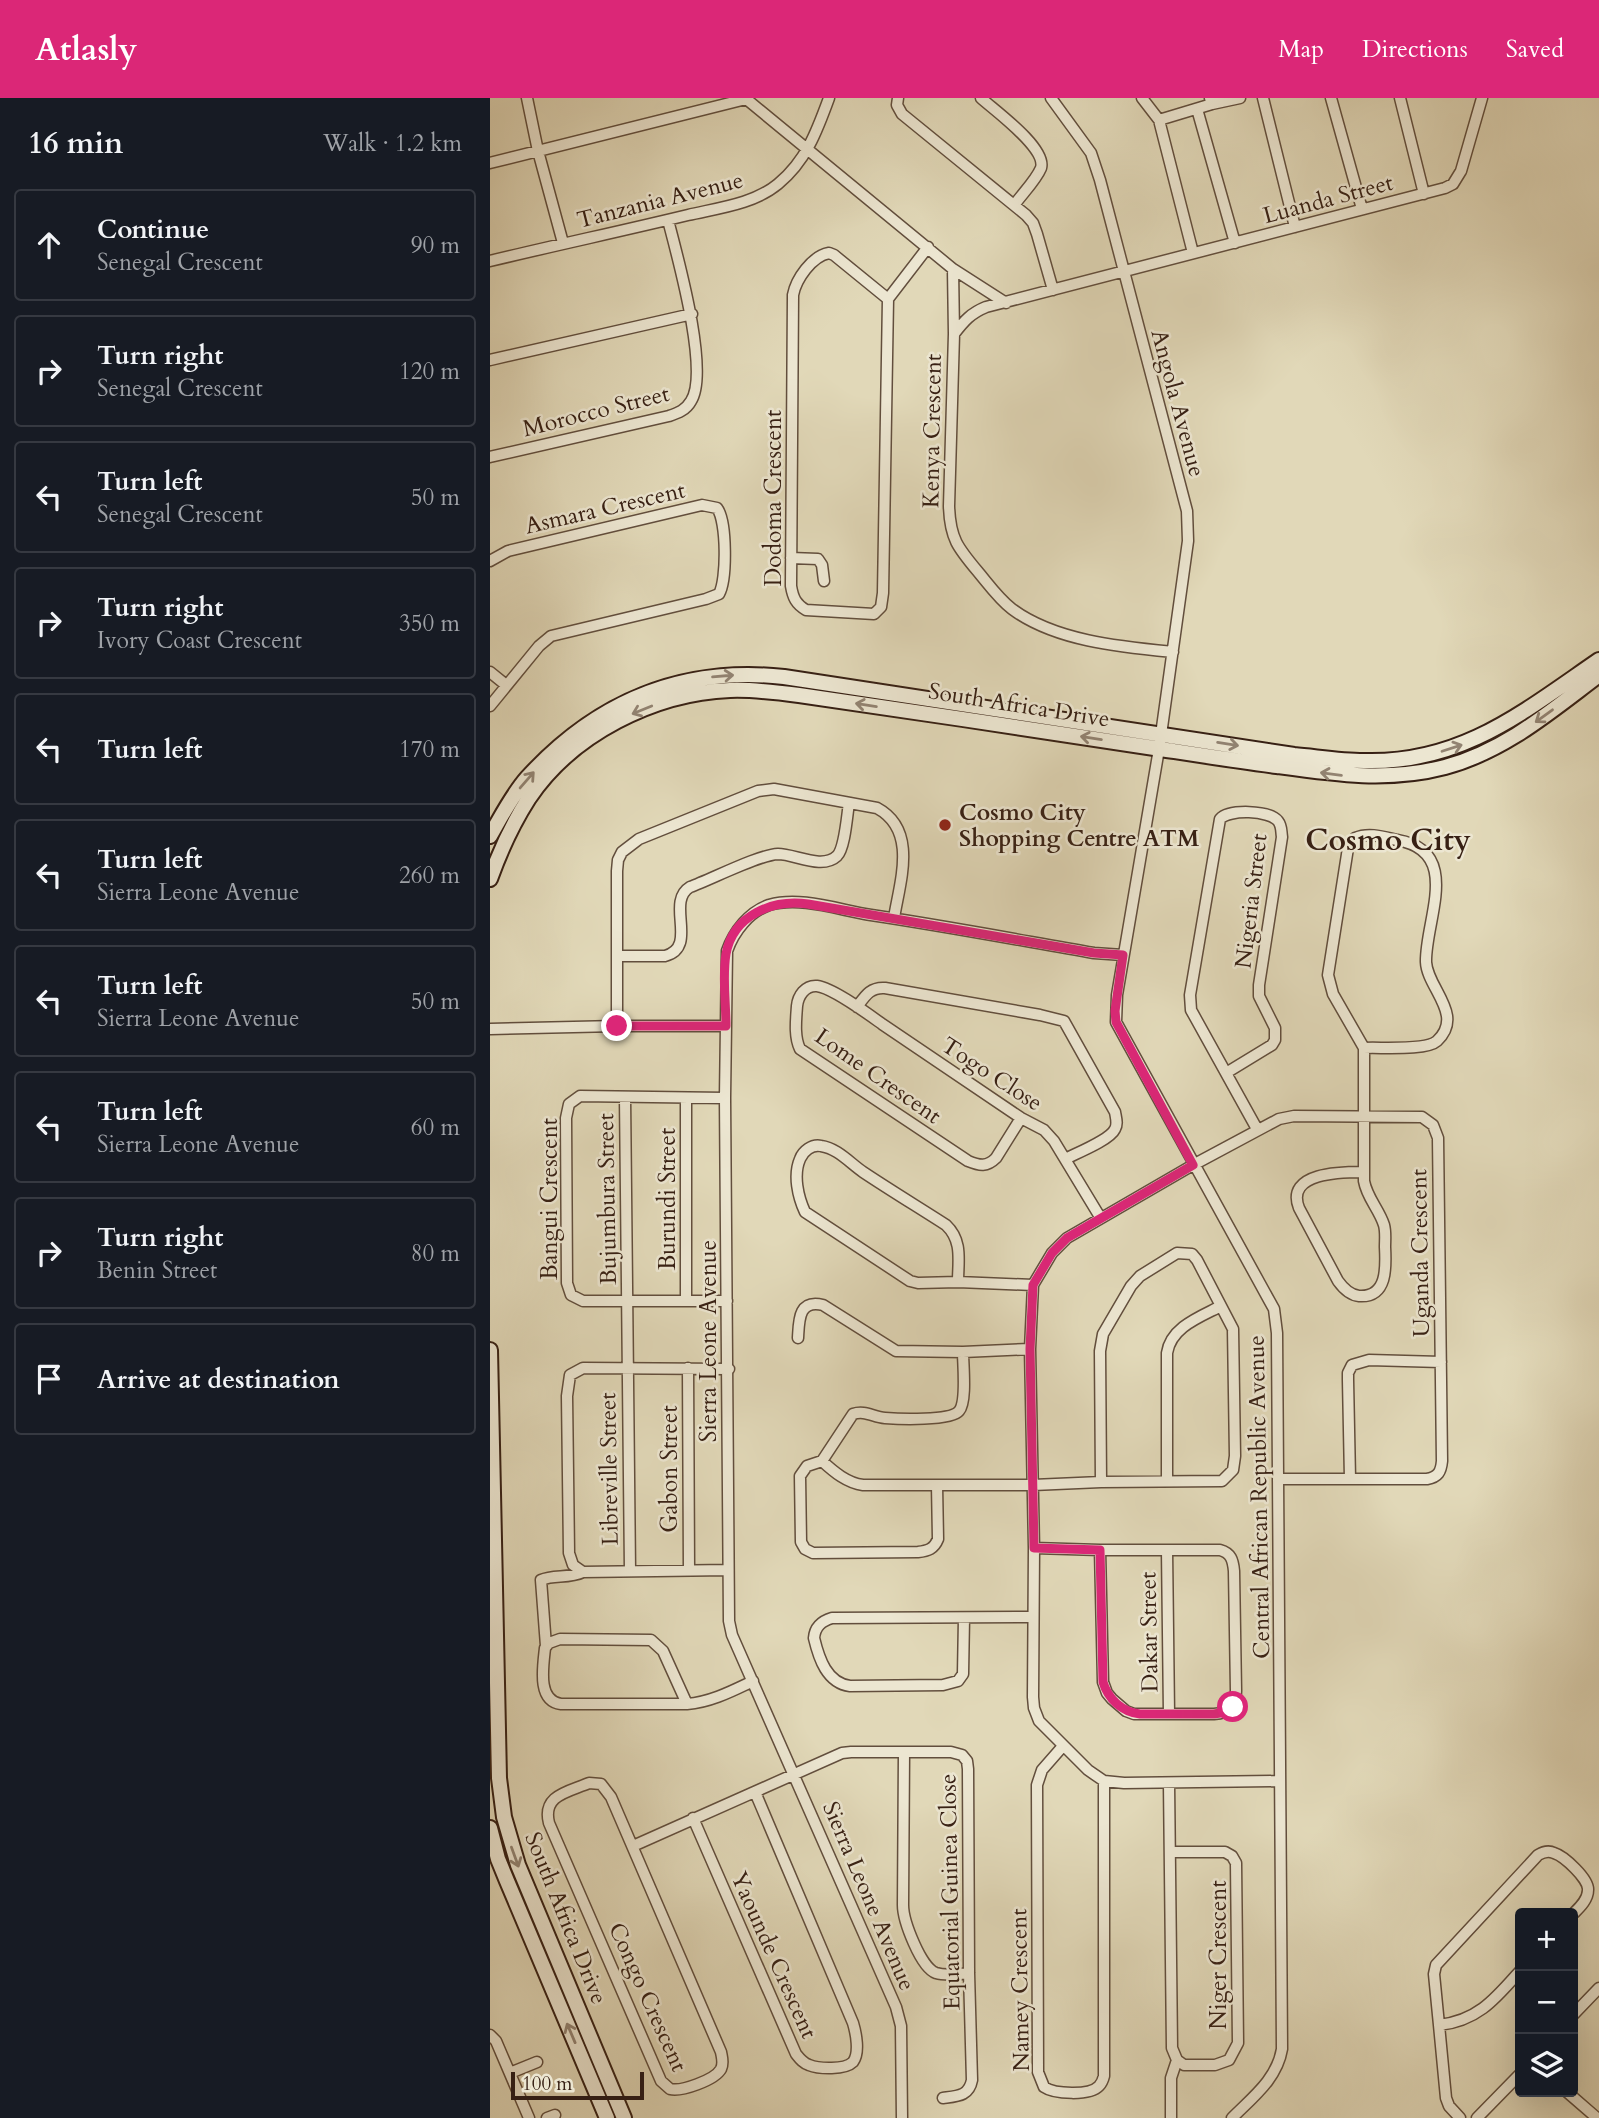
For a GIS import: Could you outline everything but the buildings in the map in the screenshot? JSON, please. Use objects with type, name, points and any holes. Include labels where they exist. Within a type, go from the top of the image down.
[{"type":"street","points":[[527,98],[563,243]]},
{"type":"street","name":"Tanzania Avenue","points":[[490,261],[746,201],[763,194],[786,177],[809,149],[829,98]]},
{"type":"street","points":[[898,98],[897,105],[902,114],[1015,204],[1032,223],[1053,290]]},
{"type":"street","points":[[981,98],[1018,130],[1041,160],[1040,169],[1015,204]]},
{"type":"street","name":"Angola Avenue","points":[[1051,98],[1091,153],[1100,180],[1187,511],[1188,541],[1159,741]]},
{"type":"street","points":[[1142,98],[1159,120],[1193,253]]},
{"type":"street","points":[[1159,120],[1197,110],[1211,101],[1240,98]]},
{"type":"street","points":[[1262,98],[1295,227]]},
{"type":"street","points":[[1331,98],[1362,209]]},
{"type":"street","points":[[1400,98],[1424,194]]},
{"type":"street","name":"Luanda Street","points":[[1124,272],[1446,188],[1458,178],[1482,98]]},
{"type":"street","points":[[490,163],[749,100],[953,269],[1006,303]]},
{"type":"street","points":[[1197,110],[1235,243]]},
{"type":"street","name":"Morocco Street","points":[[490,457],[669,416],[687,407],[695,394],[697,379],[692,314],[668,220]]},
{"type":"street","points":[[888,299],[928,247]]},
{"type":"street","name":"Dodoma Crescent","points":[[829,253],[888,299],[881,607],[874,614],[866,615],[806,610],[798,605],[792,596],[794,288],[814,260],[829,253]]},
{"type":"street","points":[[953,269],[954,334]]},
{"type":"street","name":"Kenya Crescent","points":[[1124,272],[975,311],[954,334],[950,526],[959,548],[1004,602],[1014,610],[1058,632],[1095,642],[1173,652]]},
{"type":"street","points":[[490,360],[692,314]]},
{"type":"street","name":"Asmara Crescent","points":[[490,561],[508,551],[702,505],[717,508],[723,519],[723,580],[719,594],[551,636],[506,685]]},
{"type":"street","points":[[791,558],[818,559],[822,565],[824,581]]},
{"type":"street","name":"South Africa Drive","points":[[490,879],[499,853],[530,796],[573,750],[605,727],[627,716],[662,702],[697,694],[755,690],[1159,741],[1336,760],[1376,761],[1446,750],[1499,728],[1599,660]]},
{"type":"street","points":[[490,672],[506,685],[490,706]]},
{"type":"street","name":"South Africa Drive","points":[[490,836],[526,779],[581,728],[639,696],[672,684],[709,677],[754,674],[784,677],[1340,775],[1377,776],[1423,772],[1464,761],[1512,738],[1599,675]]},
{"type":"street","name":"Central African Republic Avenue","points":[[1159,741],[1123,955],[1115,1011],[1116,1022],[1274,1310],[1277,1332],[1282,2049],[1274,2075],[1232,2118]]},
{"type":"street","points":[[617,1026],[618,860],[622,852],[639,839],[767,789],[877,808],[895,823],[903,841],[903,860],[894,918]]},
{"type":"street","points":[[617,956],[666,956],[678,950],[681,937],[681,898],[685,890],[691,887],[774,854],[820,861],[835,858],[841,849],[849,803]]},
{"type":"street","name":"Nigeria Street","points":[[1226,1073],[1272,1045],[1276,1035],[1259,996],[1259,985],[1282,837],[1281,828],[1274,817],[1233,812],[1220,819],[1191,980],[1191,1010],[1257,1129]]},
{"type":"street","points":[[1363,1172],[1317,1177],[1301,1187],[1296,1199],[1338,1281],[1344,1289],[1359,1296],[1377,1291],[1384,1281],[1385,1228],[1368,1194],[1363,1172],[1364,1048],[1333,994],[1328,975],[1348,848],[1355,838],[1367,835],[1409,842],[1421,849],[1432,863],[1436,889],[1426,965],[1444,1001],[1447,1020],[1440,1038],[1430,1045],[1364,1048]]},
{"type":"street","name":"Sierra Leone Avenue","points":[[902,2118],[901,2026],[898,2014],[730,1627],[725,1098],[727,951],[740,927],[759,910],[777,904],[800,903],[1094,953],[1123,955]]},
{"type":"street","name":"Lome Crescent","points":[[857,1007],[825,988],[814,985],[806,988],[797,1002],[796,1037],[800,1049],[978,1166],[990,1163],[996,1158],[1021,1118]]},
{"type":"street","points":[[857,1007],[870,991],[876,988],[1064,1021],[1115,1112],[1117,1121],[1115,1130],[1109,1136],[1065,1159]]},
{"type":"street","name":"Togo Close","points":[[857,1007],[1021,1118],[1044,1130],[1054,1141],[1100,1217]]},
{"type":"street","points":[[490,1028],[726,1026]]},
{"type":"street","name":"Bangui Crescent","points":[[725,1098],[580,1096],[569,1104],[566,1118],[567,1269],[568,1290],[575,1298],[592,1301],[727,1301]]},
{"type":"street","name":"Bujumbura Street","points":[[625,1097],[627,1368]]},
{"type":"street","name":"Burundi Street","points":[[686,1098],[686,1300]]},
{"type":"street","name":"Uganda Crescent","points":[[1033,1285],[1058,1246],[1100,1217],[1279,1119],[1289,1116],[1422,1117],[1433,1125],[1437,1134],[1440,1238],[1443,1461],[1438,1474],[1427,1479],[1279,1479]]},
{"type":"street","points":[[958,1282],[957,1242],[954,1233],[946,1225],[832,1150],[814,1146],[801,1155],[798,1188],[805,1212],[909,1281],[1033,1285],[1030,1349],[1034,1708],[1040,1721],[1088,1770],[1104,1781],[1280,1781]]},
{"type":"street","points":[[821,1461],[855,1484],[1033,1485],[1222,1481],[1233,1470],[1235,1456],[1233,1329],[1192,1254],[1177,1253],[1140,1276],[1131,1286],[1103,1334],[1101,1482]]},
{"type":"street","points":[[798,1338],[802,1313],[805,1307],[815,1303],[896,1351],[1030,1349]]},
{"type":"street","points":[[1167,1481],[1168,1343],[1180,1330],[1221,1306]]},
{"type":"street","name":"South Africa Drive","points":[[490,1349],[494,1708],[504,1817],[511,1846],[624,2118]]},
{"type":"street","points":[[937,1485],[938,1539],[931,1549],[918,1552],[813,1553],[801,1542],[800,1480],[807,1466],[821,1461],[853,1414],[866,1413],[885,1418],[923,1418],[950,1416],[959,1412],[963,1402],[963,1352]]},
{"type":"street","points":[[1350,1479],[1348,1373],[1352,1366],[1369,1360],[1441,1362]]},
{"type":"street","points":[[583,1572],[573,1565],[569,1553],[570,1375],[583,1368],[729,1369]]},
{"type":"street","name":"Libreville Street","points":[[627,1368],[630,1571]]},
{"type":"street","name":"Gabon Street","points":[[688,1368],[689,1570]]},
{"type":"street","points":[[1034,1548],[1220,1550],[1231,1557],[1234,1571],[1236,1664],[1236,1698],[1233,1707],[1214,1714],[1129,1713],[1112,1699],[1105,1688],[1102,1673],[1100,1550]]},
{"type":"street","name":"Dakar Street","points":[[1167,1550],[1169,1714]]},
{"type":"street","points":[[728,1570],[583,1572],[568,1577],[545,1577],[541,1580],[547,1646],[544,1692],[556,1704],[687,1704],[706,1702],[753,1681]]},
{"type":"street","points":[[964,1618],[963,1674],[958,1681],[943,1685],[840,1684],[830,1676],[814,1638],[817,1627],[824,1620],[832,1618],[1033,1617]]},
{"type":"street","points":[[547,1646],[552,1641],[565,1639],[651,1640],[663,1651],[687,1704]]},
{"type":"street","name":"Namey Crescent","points":[[1063,1746],[1042,1770],[1037,1785],[1038,2066],[1041,2083],[1053,2091],[1094,2090],[1099,2087],[1104,2076],[1104,1781]]},
{"type":"street","name":"Equatorial Guinea Close","points":[[633,1846],[847,1752],[956,1752],[962,1755],[968,1764],[972,2080],[965,2094],[943,2098]]},
{"type":"street","points":[[904,1752],[904,1918],[928,1968],[938,1973],[969,1973]]},
{"type":"street","name":"Congo Crescent","points":[[589,1783],[601,1784],[611,1797],[633,1846],[723,2059],[722,2067],[716,2074],[681,2090],[667,2088],[658,2074],[550,1823],[548,1806],[561,1794],[589,1783]]},
{"type":"street","name":"Niger Crescent","points":[[1169,1783],[1172,2048],[1177,2060],[1184,2065],[1215,2065],[1226,2062],[1236,2049],[1238,2037],[1236,1867],[1232,1856],[1225,1852],[1170,1852]]},
{"type":"street","name":"Yaounde Crescent","points":[[693,1818],[796,2054],[803,2062],[814,2067],[846,2066],[854,2061],[856,2056],[853,2023],[755,1792]]},
{"type":"street","name":"South Africa Drive","points":[[490,1828],[498,1859],[607,2118]]},
{"type":"street","points":[[1460,2118],[1449,2106],[1447,2098],[1434,1974],[1436,1965],[1538,1855],[1546,1852],[1558,1854],[1586,1881],[1587,1897],[1578,1908]]},
{"type":"street","points":[[1439,2025],[1456,2022],[1478,2013],[1515,1976]]},
{"type":"street","points":[[1578,2010],[1599,1988]]},
{"type":"street","points":[[490,2035],[496,2041],[529,2118]]},
{"type":"street","points":[[1171,2118],[1171,2078],[1177,2060]]},
{"type":"street","points":[[510,2073],[537,2062]]},
{"type":"street","points":[[1477,2118],[1515,2079]]},
{"type":"street","points":[[1573,2097],[1597,2118]]},
{"type":"place","name":"Cosmo City Shopping Centre ATM","points":[[945,825]]},
{"type":"district","name":"Cosmo City","points":[[1388,840]]},
{"type":"route","points":[[617,1026],[726,1026],[726,958],[729,944],[752,915],[767,906],[786,902],[1094,953],[1123,955],[1115,1011],[1116,1022],[1193,1165],[1067,1238],[1052,1253],[1033,1285],[1030,1349],[1034,1548],[1100,1550],[1103,1682],[1107,1693],[1126,1711],[1140,1714],[1214,1714],[1226,1712],[1233,1707]]}]
